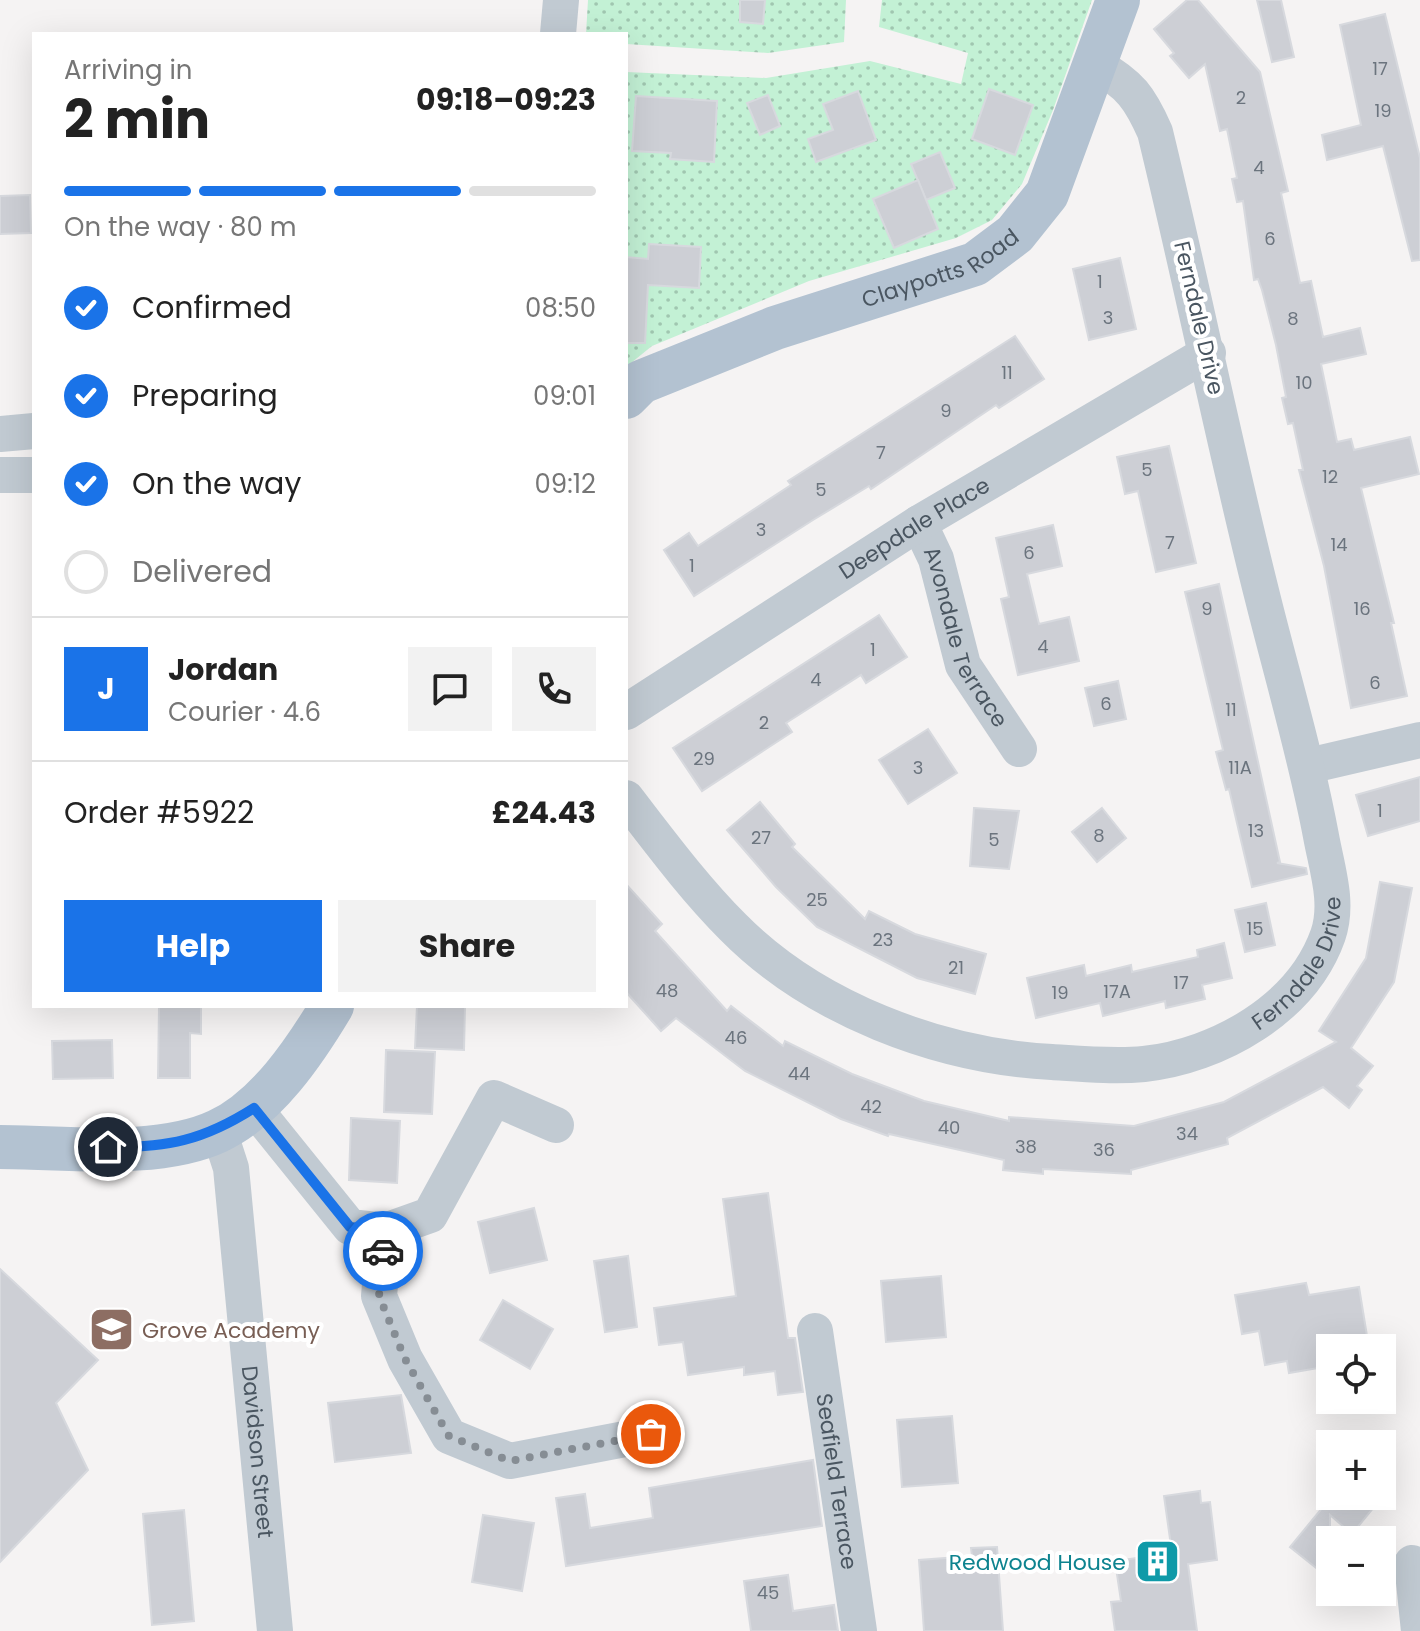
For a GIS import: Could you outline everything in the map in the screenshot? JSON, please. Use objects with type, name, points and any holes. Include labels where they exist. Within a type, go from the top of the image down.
[{"type":"main road","name":"Claypotts Road","points":[[628,395],[641,382],[775,328],[975,264],[1015,234],[1047,194],[1097,66],[1118,0]]},
{"type":"main road","points":[[0,1147],[134,1148],[185,1142],[236,1120],[313,1038],[331,1008]]},
{"type":"street","points":[[558,32],[561,0]]},
{"type":"street","name":"Ferndale Drive","points":[[628,800],[735,930],[801,982],[876,1020],[941,1044],[1016,1060],[1144,1064],[1199,1053],[1245,1029],[1285,1002],[1312,969],[1328,934],[1334,902],[1308,766],[1263,598],[1155,132],[1143,104],[1125,81],[1097,66]]},
{"type":"street","name":"Deepdale Place","points":[[628,711],[919,523],[1208,353]]},
{"type":"street","points":[[0,434],[32,431]]},
{"type":"street","points":[[0,475],[32,475]]},
{"type":"street","name":"Avondale Terrace","points":[[919,523],[936,559],[963,665],[1019,749]]},
{"type":"street","points":[[1308,766],[1420,740]]},
{"type":"street","points":[[236,1120],[350,1227],[385,1231],[430,1215],[494,1098],[556,1125]]},
{"type":"street","name":"Davidson Street","points":[[236,1120],[231,1168],[275,1631]]},
{"type":"street","points":[[385,1231],[379,1296],[405,1359],[449,1436],[510,1461],[651,1434]]},
{"type":"street","name":"Seafield Terrace","points":[[815,1331],[859,1631]]},
{"type":"street","points":[[1412,1563],[1419,1631]]},
{"type":"green space","points":[[588,0],[846,0],[844,42],[768,53],[628,44],[628,32],[586,32]]},
{"type":"green space","points":[[882,0],[1092,0],[1053,110],[1022,184],[992,220],[956,238],[809,281],[652,346],[628,365],[628,72],[766,78],[870,61],[961,84],[968,53],[879,27]]},
{"type":"building","points":[[740,0],[765,0],[763,24],[740,22]]},
{"type":"building","points":[[1187,0],[1198,0],[1260,72],[1288,191],[1281,193],[1300,283],[1311,281],[1323,337],[1360,328],[1366,354],[1321,364],[1337,442],[1351,439],[1354,450],[1410,437],[1419,474],[1361,488],[1394,623],[1391,623],[1407,696],[1351,708],[1324,566],[1299,470],[1303,470],[1293,423],[1288,424],[1282,398],[1286,397],[1276,345],[1262,290],[1258,279],[1254,280],[1243,201],[1237,202],[1232,179],[1237,178],[1227,129],[1220,131],[1205,64],[1189,78],[1170,56],[1174,53],[1154,29]]},
{"type":"building","points":[[1257,0],[1281,0],[1294,57],[1272,62]]},
{"type":"building","points":[[1385,14],[1420,158],[1420,260],[1412,261],[1383,146],[1327,160],[1322,135],[1361,125],[1340,25]]},
{"type":"building","points":[[989,89],[1033,105],[1015,155],[972,139]]},
{"type":"building","points":[[858,91],[876,140],[816,162],[808,139],[833,130],[823,104]]},
{"type":"building","points":[[768,95],[780,126],[760,135],[747,103]]},
{"type":"building","points":[[636,96],[717,101],[714,162],[670,159],[671,153],[632,151]]},
{"type":"building","points":[[940,152],[955,188],[926,200],[911,164]]},
{"type":"building","points":[[918,180],[938,229],[894,248],[873,199]]},
{"type":"building","points":[[30,195],[31,233],[0,234],[0,196]]},
{"type":"building","points":[[649,244],[701,247],[699,288],[648,285],[645,343],[628,343],[628,257],[648,259]]},
{"type":"building","points":[[1120,258],[1136,329],[1089,340],[1073,269]]},
{"type":"building","points":[[1015,336],[1044,379],[999,408],[996,405],[871,489],[869,486],[694,596],[664,550],[689,533],[698,546],[791,485],[788,481]]},
{"type":"building","points":[[1169,446],[1196,563],[1156,572],[1138,491],[1125,494],[1117,457]]},
{"type":"building","points":[[1053,525],[1062,566],[1027,574],[1039,624],[1069,617],[1079,661],[1018,675],[1001,599],[1009,597],[996,538]]},
{"type":"building","points":[[1219,584],[1280,862],[1277,863],[1306,868],[1307,874],[1252,887],[1229,789],[1226,790],[1216,752],[1223,750],[1185,592]]},
{"type":"building","points":[[879,615],[907,657],[866,683],[861,675],[786,723],[792,732],[702,791],[673,748]]},
{"type":"building","points":[[1118,681],[1126,719],[1094,726],[1085,688]]},
{"type":"building","points":[[928,729],[957,773],[908,804],[879,760]]},
{"type":"building","points":[[1420,777],[1420,821],[1368,836],[1356,795]]},
{"type":"building","points":[[760,802],[795,844],[792,847],[865,919],[869,911],[915,934],[986,954],[975,994],[917,978],[817,927],[776,887],[727,830]]},
{"type":"building","points":[[974,808],[1019,811],[1009,869],[970,866]]},
{"type":"building","points":[[1102,808],[1126,838],[1097,862],[1072,832]]},
{"type":"building","points":[[1380,882],[1412,888],[1394,982],[1351,1048],[1373,1066],[1357,1086],[1362,1090],[1349,1108],[1323,1087],[1227,1138],[1228,1144],[1131,1170],[1131,1174],[1043,1169],[1043,1174],[1003,1170],[1004,1160],[888,1136],[841,1119],[745,1071],[676,1018],[661,1031],[628,994],[628,886],[662,924],[655,931],[727,1011],[731,1006],[783,1046],[785,1041],[852,1074],[924,1101],[1009,1121],[1009,1117],[1134,1126],[1224,1102],[1336,1042],[1319,1031],[1366,958]]},
{"type":"building","points":[[1266,903],[1275,945],[1245,952],[1235,910]]},
{"type":"building","points":[[1224,943],[1232,978],[1202,985],[1205,999],[1166,1008],[1165,1001],[1103,1016],[1100,1003],[1036,1018],[1027,978],[1084,965],[1086,976],[1131,965],[1132,972],[1198,957],[1197,950]]},
{"type":"building","points":[[159,1008],[201,1008],[201,1034],[190,1033],[190,1078],[158,1078]]},
{"type":"building","points":[[417,1008],[465,1008],[464,1050],[415,1048]]},
{"type":"building","points":[[112,1040],[113,1078],[53,1079],[52,1041]]},
{"type":"building","points":[[386,1050],[435,1052],[432,1114],[384,1112]]},
{"type":"building","points":[[351,1118],[400,1121],[397,1183],[349,1180]]},
{"type":"building","points":[[768,1193],[788,1338],[795,1338],[803,1392],[778,1395],[775,1371],[744,1375],[744,1367],[688,1375],[683,1342],[659,1345],[654,1308],[736,1296],[723,1199]]},
{"type":"building","points":[[534,1208],[547,1260],[490,1273],[478,1222]]},
{"type":"building","points":[[628,1256],[637,1327],[605,1332],[594,1261]]},
{"type":"building","points":[[0,1269],[98,1360],[56,1403],[88,1470],[0,1562]]},
{"type":"building","points":[[941,1276],[946,1337],[886,1342],[881,1281]]},
{"type":"building","points":[[1306,1283],[1309,1295],[1359,1287],[1367,1334],[1316,1334],[1316,1368],[1289,1373],[1287,1361],[1265,1365],[1259,1331],[1242,1334],[1235,1295]]},
{"type":"building","points":[[503,1300],[553,1329],[530,1369],[480,1340]]},
{"type":"building","points":[[401,1395],[411,1453],[335,1462],[328,1403]]},
{"type":"building","points":[[952,1416],[958,1483],[902,1487],[897,1420]]},
{"type":"building","points":[[813,1460],[822,1526],[566,1566],[556,1498],[585,1494],[590,1528],[653,1518],[649,1488]]},
{"type":"building","name":"Redwood House","points":[[1200,1491],[1201,1503],[1210,1502],[1217,1560],[1188,1564],[1197,1631],[1115,1631],[1111,1602],[1121,1601],[1115,1561],[1172,1553],[1164,1496]]},
{"type":"building","points":[[184,1510],[194,1621],[152,1625],[143,1514]]},
{"type":"building","points":[[1320,1510],[1372,1510],[1359,1526],[1343,1526],[1330,1515],[1330,1526],[1316,1526],[1316,1568],[1290,1547]]},
{"type":"building","points":[[483,1515],[534,1523],[522,1591],[472,1582]]},
{"type":"building","points":[[997,1547],[1003,1631],[924,1631],[919,1560],[972,1556],[971,1548]]},
{"type":"building","points":[[788,1575],[793,1611],[834,1605],[838,1631],[751,1631],[744,1581]]},
{"type":"way so far","points":[[383,1251],[379,1296],[405,1359],[449,1436],[510,1461],[651,1434]]},
{"type":"place","name":"Grove Academy","points":[[111,1330]]},
{"type":"place","name":"Redwood House","points":[[1157,1562]]},
{"type":"route","points":[[108,1147],[134,1148],[185,1142],[219,1131],[254,1108],[350,1227],[385,1231],[383,1251]]}]
